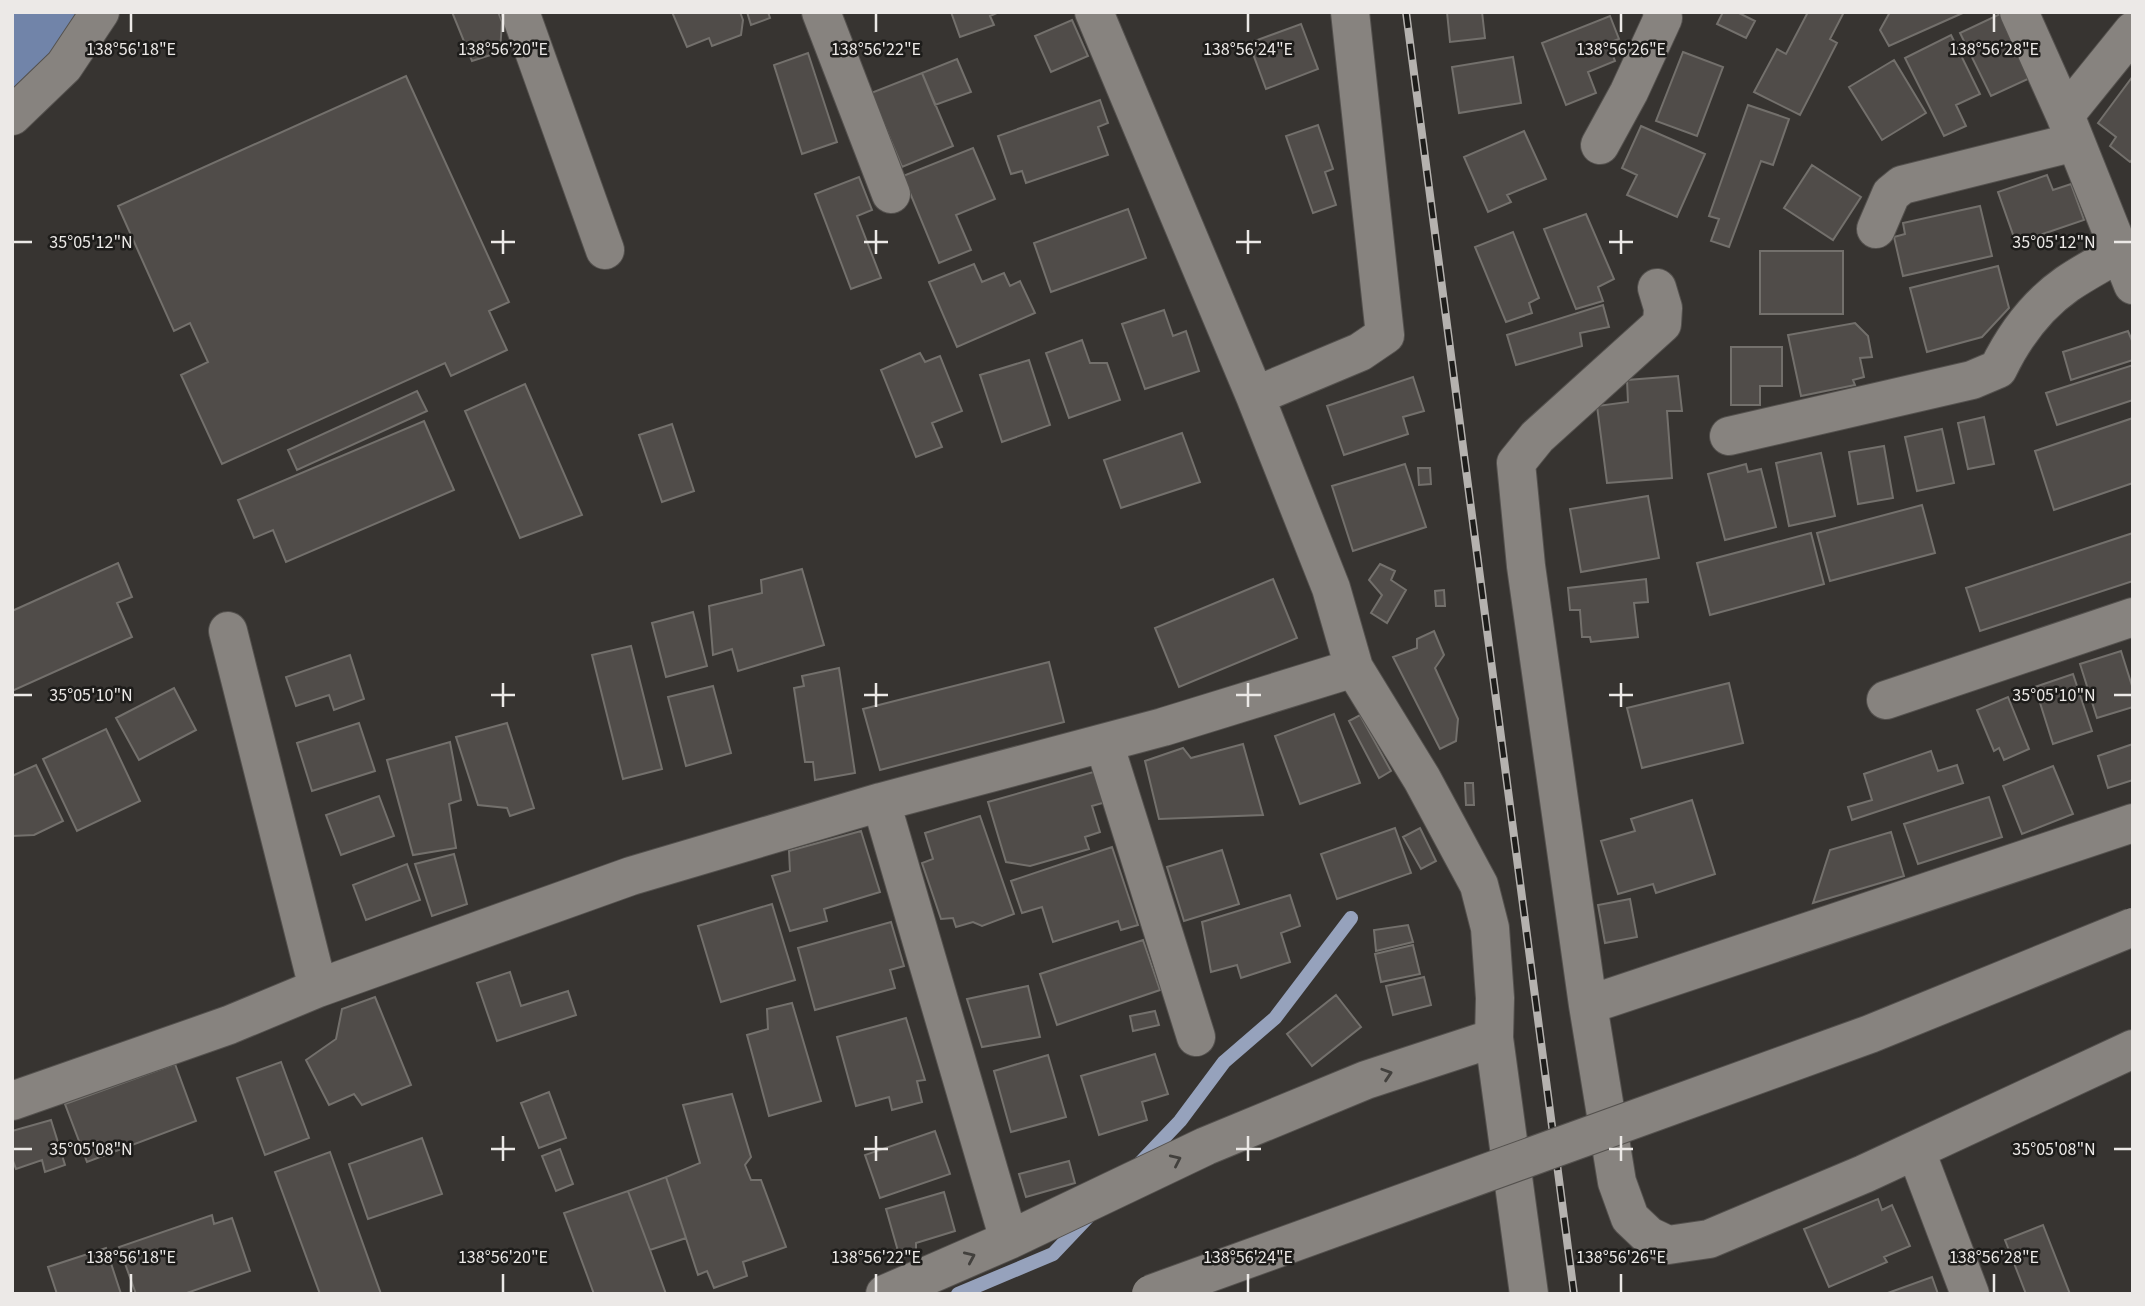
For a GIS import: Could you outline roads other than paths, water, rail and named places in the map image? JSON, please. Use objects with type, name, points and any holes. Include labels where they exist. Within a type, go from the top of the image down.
[{"type":"street","points":[[12,116],[64,66],[100,12]]},
{"type":"street","points":[[520,12],[605,250]]},
{"type":"street","points":[[821,12],[891,194]]},
{"type":"street","points":[[1094,12],[1255,396],[1331,588],[1354,668],[1422,779],[1479,886],[1490,928],[1495,998],[1494,1038],[1529,1294]]},
{"type":"street","points":[[1255,396],[1360,352],[1385,335],[1350,12]]},
{"type":"street","points":[[1600,145],[1663,18],[1662,12]]},
{"type":"street","points":[[1729,436],[1972,380],[1998,369],[2010,344],[2065,285],[2126,269],[2070,129],[2019,12]]},
{"type":"street","points":[[1876,229],[1891,194],[1902,185],[2070,129],[2133,31]]},
{"type":"street","points":[[1657,288],[1663,308],[1662,324],[1537,437],[1516,463],[1526,566],[1588,1005],[1617,1182],[1630,1218],[1649,1236],[1668,1245],[1709,1239],[2130,1058]]},
{"type":"street","points":[[1886,700],[2133,617]]},
{"type":"street","points":[[228,631],[317,988]]},
{"type":"street","points":[[12,1101],[229,1025],[317,988],[631,877],[881,802],[1104,743],[1354,668]]},
{"type":"street","points":[[1104,743],[1196,1037]]},
{"type":"street","points":[[881,802],[1009,1240]]},
{"type":"street","points":[[1588,1005],[2133,823]]},
{"type":"street","points":[[1152,1294],[1870,1034],[2133,927]]},
{"type":"street","points":[[885,1294],[1009,1240],[1206,1146],[1366,1080],[1494,1038]]},
{"type":"street","points":[[1916,1151],[1970,1294]]},
{"type":"waterway","points":[[12,50],[43,12]]},
{"type":"waterway","points":[[1140,1163],[1180,1121],[1224,1062],[1275,1018],[1351,918]]},
{"type":"waterway","points":[[958,1294],[1053,1254],[1090,1215]]},
{"type":"railway","points":[[1406,12],[1574,1294]]}]
